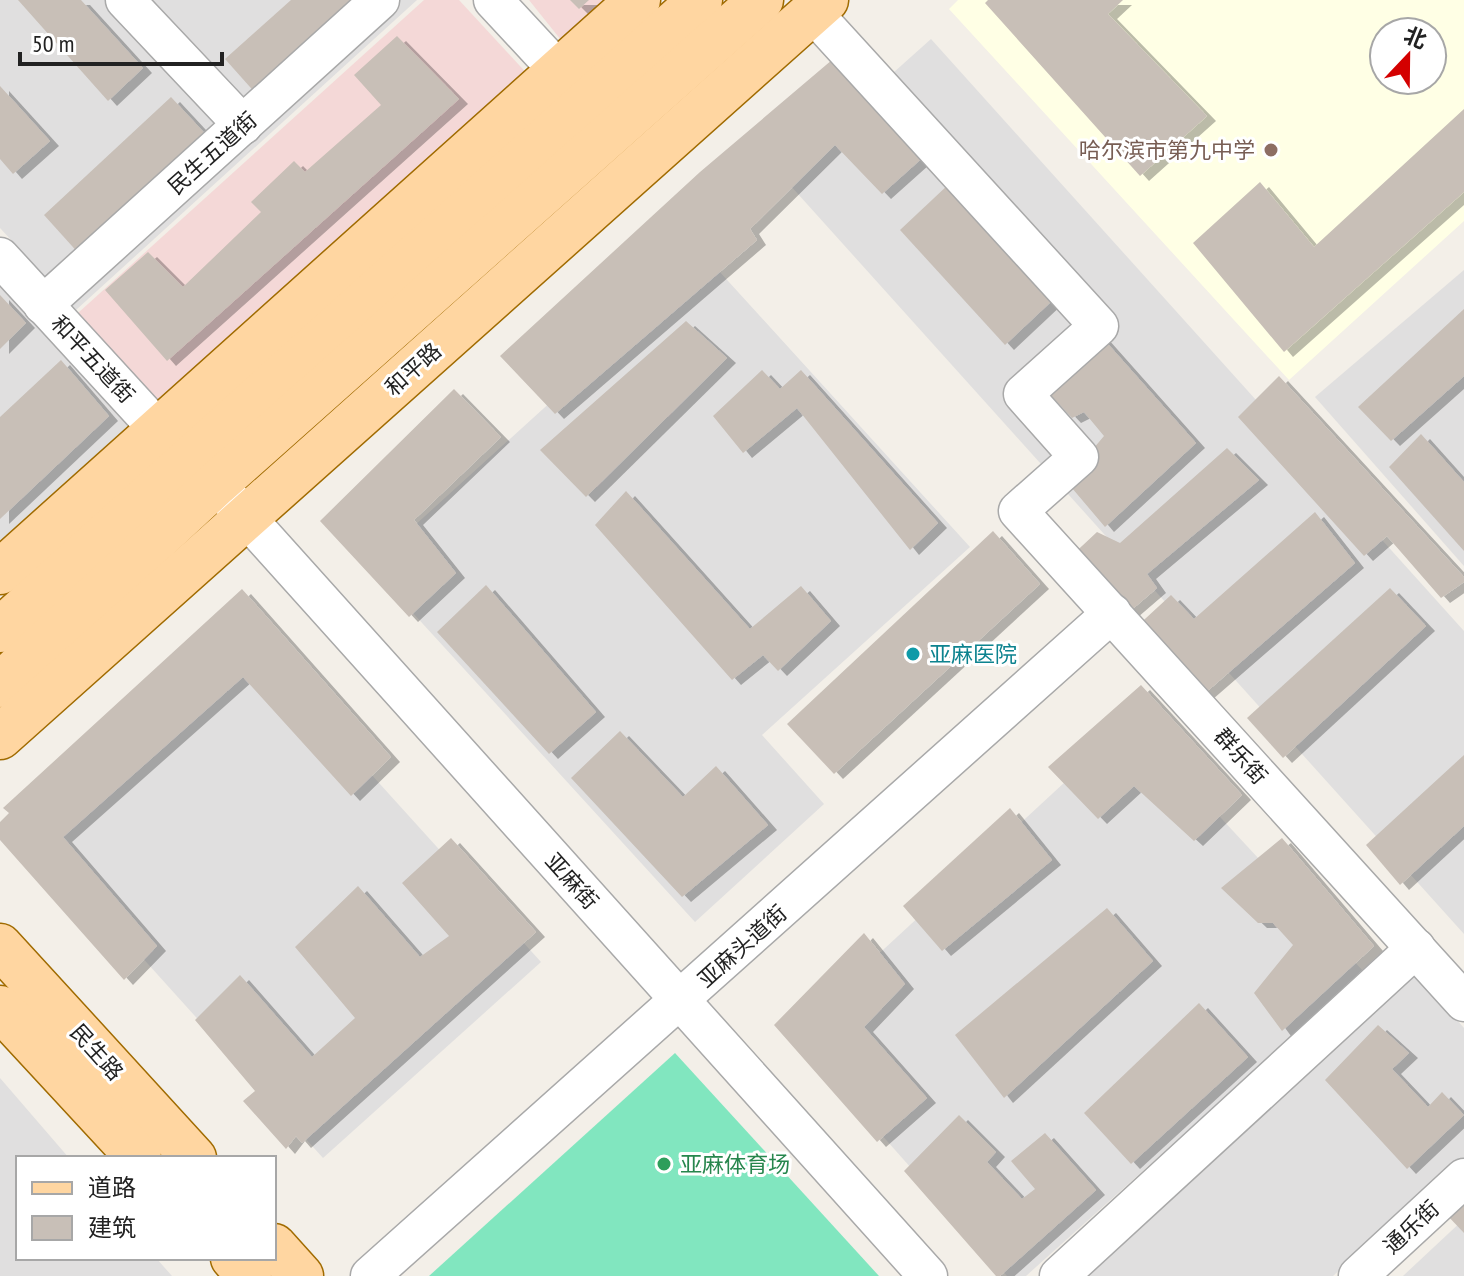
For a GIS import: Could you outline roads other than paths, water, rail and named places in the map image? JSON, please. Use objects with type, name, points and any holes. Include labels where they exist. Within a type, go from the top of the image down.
[{"type":"main road","name":"和平路","points":[[0,685],[187,458],[558,70],[638,0]]},
{"type":"main road","name":"和平路","points":[[0,630],[187,458],[700,0]]},
{"type":"main road","name":"和平路","points":[[0,572],[187,458],[761,0]]},
{"type":"main road","name":"和平路","points":[[0,737],[819,4]]},
{"type":"main road","name":"民生路","points":[[0,946],[192,1156]]},
{"type":"main road","name":"民生路","points":[[0,1008],[137,1156]]},
{"type":"main road","points":[[276,1248],[301,1276]]},
{"type":"main road","points":[[235,1260],[249,1276]]},
{"type":"street","points":[[125,0],[243,125]]},
{"type":"street","name":"民生五道街","points":[[43,305],[380,0]]},
{"type":"street","points":[[493,0],[558,70]]},
{"type":"street","name":"群乐街","points":[[819,4],[1099,326],[1023,394],[1079,457],[1018,511],[1464,1002]]},
{"type":"street","name":"和平五道街","points":[[0,257],[187,458]]},
{"type":"street","name":"亚麻街","points":[[187,458],[246,518],[928,1276]]},
{"type":"street","name":"亚麻头道街","points":[[370,1276],[1112,613]]},
{"type":"street","points":[[1059,1276],[1416,948]]},
{"type":"street","name":"通乐街","points":[[1358,1276],[1464,1178]]},
{"type":"place","name":"哈尔滨市第九中学","points":[[1271,150]]},
{"type":"place","name":"亚麻医院","points":[[913,654]]},
{"type":"place","name":"亚麻体育场","points":[[664,1164]]}]
